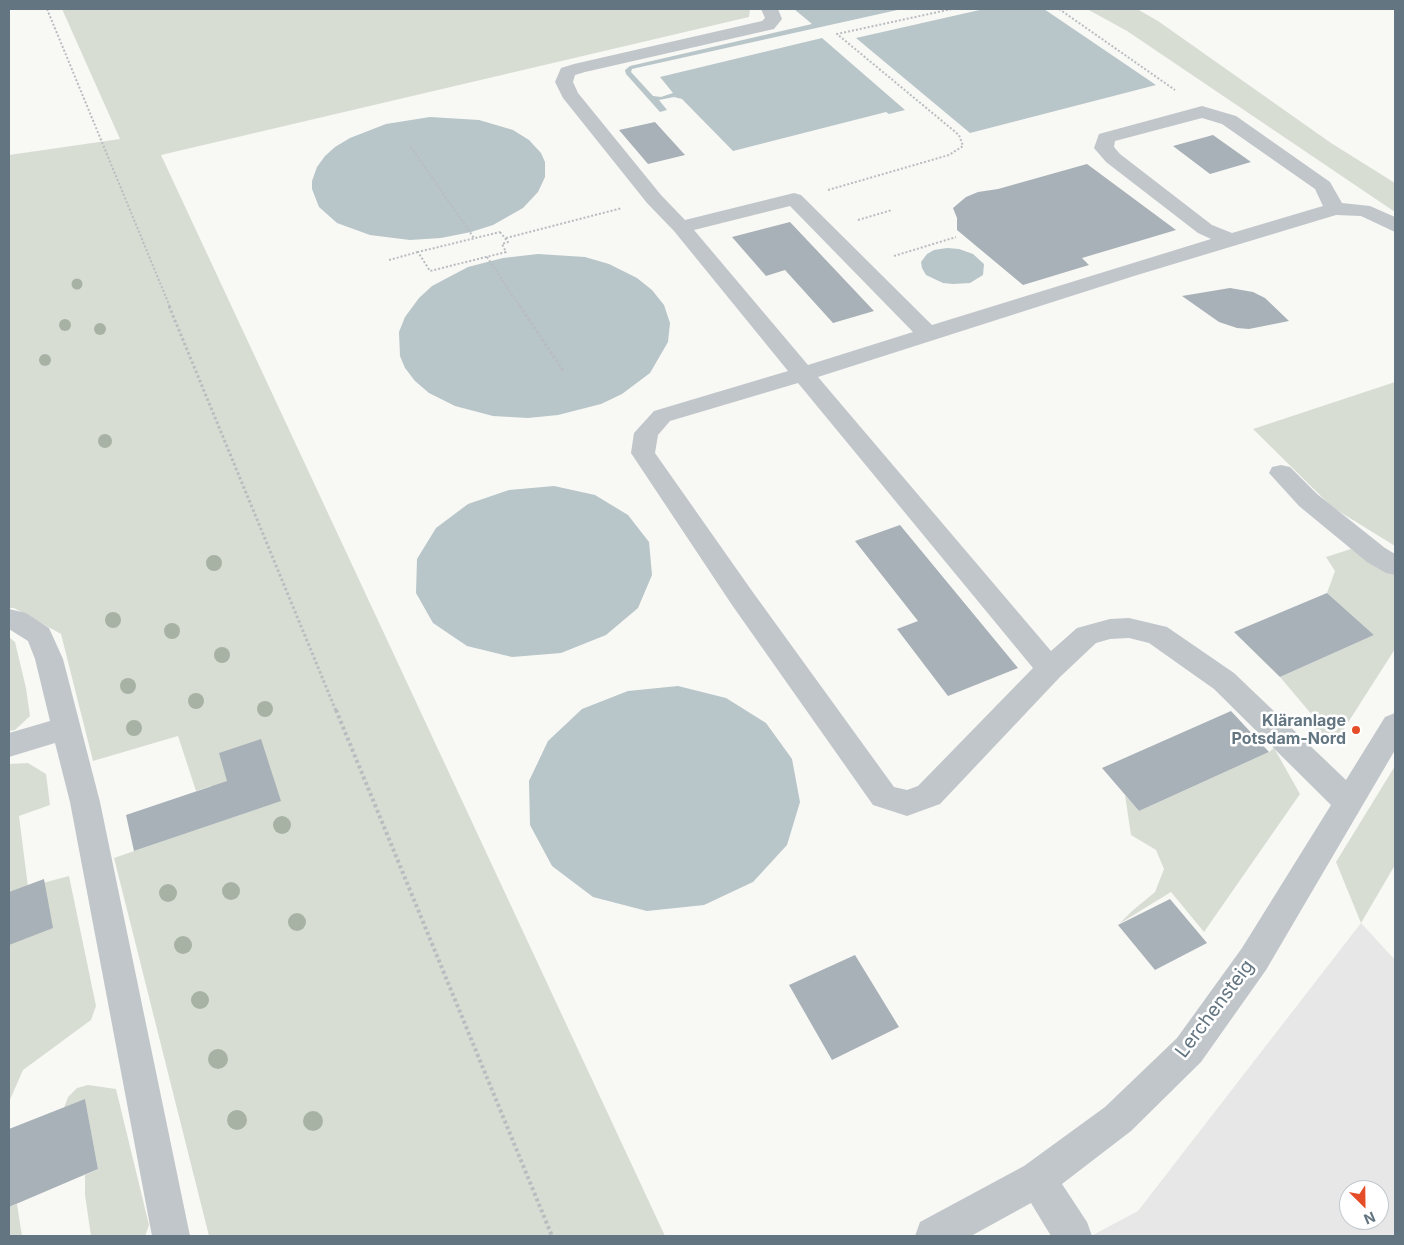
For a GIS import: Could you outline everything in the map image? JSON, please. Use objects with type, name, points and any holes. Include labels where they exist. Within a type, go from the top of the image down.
[{"type":"street","points":[[769,9],[773,13],[774,18],[768,25],[567,72],[564,82],[569,94],[654,199],[681,227],[1050,669]]},
{"type":"street","points":[[1231,240],[1205,229],[1113,158],[1104,148],[1106,138],[1202,112],[1229,120],[1323,186],[1335,209]]},
{"type":"street","points":[[681,227],[794,199],[928,334]]},
{"type":"street","points":[[1348,802],[1224,681],[1157,634],[1129,628],[1110,629],[1087,635],[1050,669],[929,796],[907,803],[884,796],[742,598],[643,454],[646,433],[662,416],[803,374],[1126,270],[1335,209],[1363,210],[1377,215],[1395,226]]},
{"type":"street","points":[[1282,473],[1308,500],[1376,555],[1395,566]]},
{"type":"street","points":[[9,619],[16,620],[39,635],[50,659],[87,812],[171,1236]]},
{"type":"street","name":"Lerchensteig","points":[[934,1236],[1037,1179],[1118,1119],[1188,1050],[1254,959],[1395,725]]},
{"type":"street","points":[[9,744],[67,728]]},
{"type":"street","points":[[1037,1179],[1072,1236]]},
{"type":"path","points":[[47,9],[552,1236]]},
{"type":"path","points":[[794,199],[949,154],[963,146],[959,135],[837,34],[952,9]]},
{"type":"path","points":[[1059,9],[1191,102],[1202,112]]},
{"type":"path","points":[[411,146],[474,238]]},
{"type":"path","points":[[506,238],[654,199]]},
{"type":"path","points":[[389,260],[418,252],[500,232],[508,242],[502,244],[506,252],[430,271],[418,252]]},
{"type":"path","points":[[860,266],[956,237]]},
{"type":"path","points":[[487,257],[564,372]]},
{"type":"shaded area","points":[[62,9],[750,9],[749,17],[161,155],[665,1236],[209,1236],[114,858],[221,821],[211,786],[196,791],[178,736],[93,761],[61,634],[14,608],[9,608],[9,155],[120,139]]},
{"type":"shaded area","points":[[794,9],[902,9],[636,68],[632,69],[631,72],[653,96],[661,97],[673,93],[660,77],[822,38],[905,110],[889,114],[886,112],[733,151],[682,99],[674,97],[659,100],[667,110],[660,112],[626,74],[625,70],[630,66],[812,24]]},
{"type":"shaded area","points":[[984,9],[1044,9],[1156,85],[970,133],[856,38]]},
{"type":"shaded area","points":[[1087,9],[1137,9],[1158,21],[1331,143],[1395,183],[1395,212],[1127,31]]},
{"type":"shaded area","points":[[430,117],[479,120],[513,130],[529,140],[541,153],[545,162],[545,177],[538,192],[523,208],[493,225],[441,238],[410,240],[370,235],[337,223],[319,207],[312,189],[312,181],[317,167],[335,147],[350,138],[386,124]]},
{"type":"shaded area","points":[[959,249],[973,254],[984,264],[983,275],[970,283],[953,284],[943,283],[926,275],[921,262],[927,254],[934,250]]},
{"type":"shaded area","points":[[538,254],[585,257],[609,264],[637,278],[652,290],[664,305],[670,323],[668,342],[650,373],[622,394],[601,404],[558,415],[528,418],[493,416],[455,406],[429,393],[415,381],[405,368],[400,356],[399,332],[405,317],[419,298],[432,286],[468,267],[503,258]]},
{"type":"shaded area","points":[[1395,382],[1395,546],[1332,507],[1253,429]]},
{"type":"shaded area","points":[[554,486],[595,495],[628,515],[649,542],[652,575],[638,608],[606,635],[561,653],[512,657],[467,646],[433,623],[416,593],[417,559],[436,528],[468,504],[509,490]]},
{"type":"shaded area","points":[[1351,549],[1395,575],[1395,649],[1333,746],[1315,729],[1318,722],[1280,677],[1374,635],[1327,593],[1335,571],[1326,557]]},
{"type":"shaded area","points":[[9,637],[15,642],[26,688],[30,716],[15,730],[9,731]]},
{"type":"shaded area","points":[[678,686],[726,698],[766,723],[792,759],[800,802],[787,845],[753,882],[704,905],[647,911],[593,897],[552,866],[530,825],[529,781],[548,741],[582,709],[628,691]]},
{"type":"shaded area","points":[[1274,748],[1300,794],[1204,932],[1171,892],[1119,924],[1155,892],[1164,869],[1156,850],[1131,835],[1125,795],[1139,811],[1269,752]]},
{"type":"shaded area","points":[[28,763],[46,774],[50,805],[19,816],[28,887],[69,876],[96,1006],[91,1020],[23,1070],[9,1102],[9,764]]},
{"type":"shaded area","points":[[1395,766],[1395,865],[1361,923],[1336,862]]},
{"type":"shaded area","points":[[1361,923],[1395,960],[1395,1236],[1091,1236],[1138,1211]]},
{"type":"shaded area","points":[[88,1085],[116,1089],[149,1225],[145,1236],[91,1236],[85,1195],[85,1175],[98,1169],[85,1100],[64,1108],[68,1097],[77,1088]]},
{"type":"shaded area","points":[[17,1204],[22,1236],[9,1236],[9,1207]]},
{"type":"building","points":[[655,122],[685,155],[648,164],[619,130]]},
{"type":"building","points":[[1213,135],[1251,162],[1210,174],[1173,146]]},
{"type":"building","points":[[1087,164],[1176,230],[1082,258],[1089,265],[1023,285],[957,230],[957,218],[953,208],[966,197],[978,192],[998,189]]},
{"type":"building","points":[[790,222],[874,311],[833,323],[785,270],[766,276],[732,237]]},
{"type":"building","points":[[1230,288],[1253,292],[1265,298],[1289,321],[1249,329],[1237,328],[1219,322],[1182,296]]},
{"type":"building","points":[[900,525],[1018,668],[948,696],[897,629],[918,621],[855,541]]},
{"type":"building","points":[[1327,593],[1374,635],[1280,677],[1234,632]]},
{"type":"building","points":[[1231,711],[1269,752],[1139,811],[1102,768]]},
{"type":"building","points":[[261,739],[281,801],[134,851],[126,815],[227,781],[219,753]]},
{"type":"building","points":[[44,879],[53,928],[9,945],[9,892]]},
{"type":"building","points":[[1170,899],[1207,943],[1155,970],[1118,925]]},
{"type":"building","points":[[855,955],[899,1027],[832,1060],[789,985]]},
{"type":"building","points":[[85,1099],[98,1169],[9,1207],[9,1129]]},
{"type":"place","name":"Kläranlage Potsdam-Nord","points":[[1356,730]]}]
